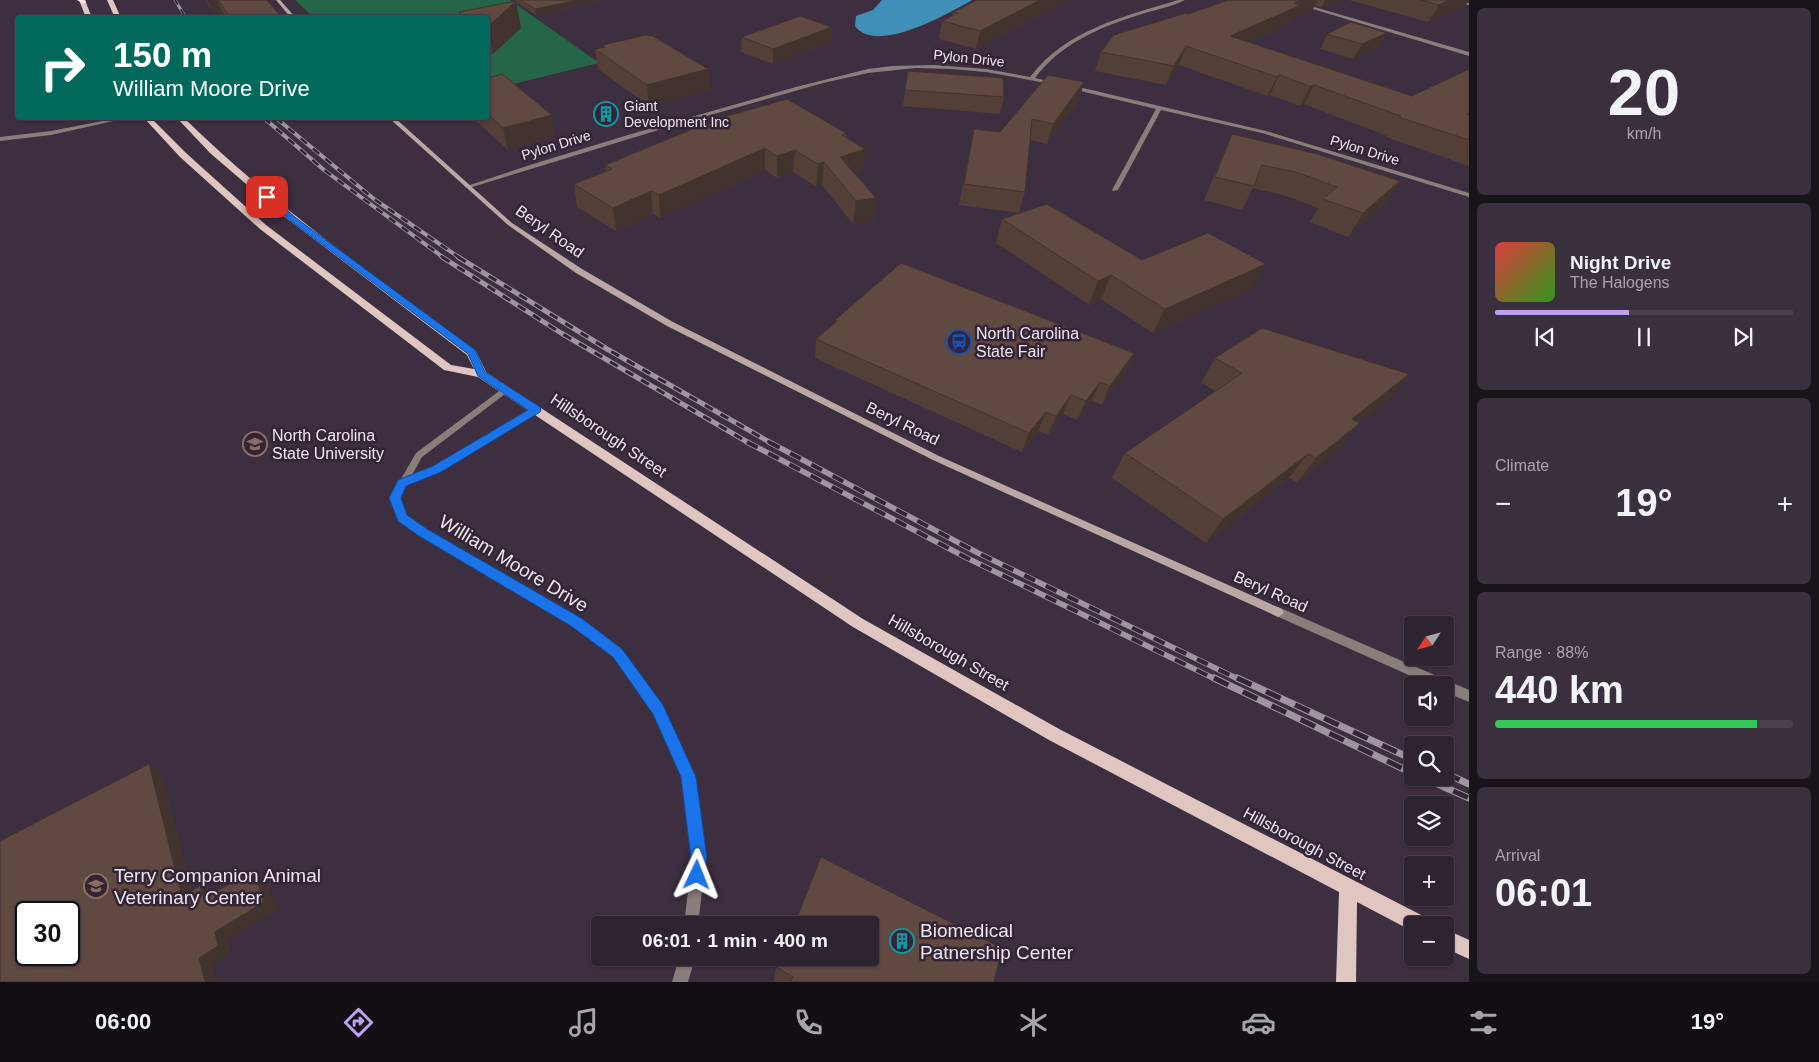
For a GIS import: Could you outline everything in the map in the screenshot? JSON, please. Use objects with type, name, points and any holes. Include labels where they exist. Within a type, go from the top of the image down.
[{"type":"main road","points":[[110,0],[117,15]]},
{"type":"main road","points":[[82,1],[89,15]]},
{"type":"main road","name":"Hillsborough Street","points":[[149,120],[183,155],[271,233],[448,368],[481,374],[858,623],[1030,721],[1404,917]]},
{"type":"main road","points":[[182,120],[201,139],[294,220],[472,353],[481,374]]},
{"type":"main road","points":[[1346,982],[1348,889]]},
{"type":"main road","points":[[1454,942],[1469,950]]},
{"type":"street","points":[[278,0],[291,15]]},
{"type":"street","points":[[1031,79],[1046,61],[1078,38],[1111,24],[1184,0]]},
{"type":"street","points":[[1285,0],[1469,54]]},
{"type":"street","points":[[1451,0],[1469,4]]},
{"type":"street","name":"Pylon Drive","points":[[467,186],[562,156],[846,75],[900,67],[936,66],[973,69],[1031,79],[1160,107],[1277,136],[1469,195]]},
{"type":"street","points":[[1115,190],[1160,107]]},
{"type":"street","points":[[0,138],[51,133],[114,120]]},
{"type":"street","name":"Beryl Road","points":[[394,120],[510,224],[579,271],[670,324],[936,458],[1424,676]]},
{"type":"street","name":"William Moore Drive","points":[[506,390],[419,455],[395,498],[402,518],[423,533],[576,622],[617,653],[658,710],[688,777],[699,858],[692,916]]},
{"type":"street","points":[[402,483],[437,469],[536,410]]},
{"type":"street","name":"Beryl Road","points":[[1454,689],[1469,696]]},
{"type":"street","points":[[680,982],[685,966]]},
{"type":"green space","points":[[295,0],[510,0],[599,63],[490,90],[490,15],[311,15]]},
{"type":"water","points":[[882,0],[972,0],[947,14],[912,29],[879,36],[865,34],[855,26],[856,16],[873,10]]},
{"type":"building","points":[[218,0],[267,0],[280,15],[229,15]]},
{"type":"building","points":[[520,0],[579,0],[535,9]]},
{"type":"building","points":[[977,0],[1040,0],[980,31],[942,21],[958,13],[953,12]]},
{"type":"building","points":[[1229,0],[1303,0],[1294,3],[1301,5],[1230,36],[1412,96],[1469,69],[1469,114],[1467,114],[1469,115],[1469,140],[1399,117],[1401,116],[1314,85],[1310,86],[1279,75],[1277,77],[1186,46],[1174,66],[1101,52],[1114,35]]},
{"type":"building","points":[[1421,0],[1449,0],[1439,5]]},
{"type":"building","points":[[516,1],[490,25],[490,15],[462,15],[459,12]]},
{"type":"building","points":[[800,16],[832,27],[773,49],[742,37]]},
{"type":"building","points":[[1351,22],[1387,33],[1362,44],[1327,34]]},
{"type":"building","points":[[646,35],[653,36],[708,69],[647,85],[595,49],[605,47],[603,45]]},
{"type":"building","points":[[908,71],[1003,78],[1004,97],[905,90]]},
{"type":"building","points":[[502,74],[552,115],[503,128],[490,116],[490,77]]},
{"type":"building","points":[[1048,75],[1084,82],[1053,124],[1032,119],[1025,192],[964,184],[974,129],[1000,132]]},
{"type":"building","points":[[787,99],[846,133],[842,135],[865,149],[840,157],[876,198],[856,201],[824,162],[818,164],[795,150],[777,156],[765,148],[659,195],[651,191],[613,208],[574,184],[612,169],[605,165],[717,119]]},
{"type":"building","points":[[1232,134],[1317,154],[1400,181],[1363,213],[1323,199],[1337,187],[1299,173],[1262,165],[1254,186],[1215,177]]},
{"type":"building","points":[[1047,204],[1142,260],[1208,233],[1266,264],[1165,309],[1111,275],[1098,281],[1002,219]]},
{"type":"building","points":[[901,263],[1134,353],[1110,386],[1100,382],[1086,401],[1071,395],[1056,416],[1046,412],[1029,433],[816,339]]},
{"type":"building","points":[[1262,328],[1409,374],[1352,419],[1360,423],[1316,458],[1308,454],[1223,519],[1125,453],[1242,373],[1215,358]]},
{"type":"building","name":"Terry Companion Animal Veterinary Center","points":[[149,764],[182,897],[200,886],[204,899],[254,869],[264,902],[215,932],[218,946],[199,958],[205,982],[0,982],[0,841]]},
{"type":"building","points":[[821,857],[1002,948],[994,982],[790,982],[793,977],[776,966],[879,966],[879,916],[798,916]]},
{"type":"railway","points":[[175,0],[184,15]]},
{"type":"railway","points":[[266,120],[324,170],[444,258]]},
{"type":"railway","points":[[278,120],[374,199],[460,258]]},
{"type":"railway","points":[[442,257],[561,333],[749,443]]},
{"type":"railway","points":[[458,257],[607,349],[771,443]]},
{"type":"railway","points":[[747,442],[967,558],[1217,680]]},
{"type":"railway","points":[[769,442],[978,553],[1240,680]]},
{"type":"railway","points":[[1214,678],[1404,769]]},
{"type":"railway","points":[[1237,678],[1404,755]]},
{"type":"railway","points":[[1454,777],[1469,784]]},
{"type":"railway","points":[[1442,786],[1469,798]]},
{"type":"place","name":"Giant Development Inc","points":[[606,114]]},
{"type":"place","name":"North Carolina State Fair","points":[[959,342]]},
{"type":"place","name":"North Carolina State University","points":[[255,444]]},
{"type":"place","name":"Terry Companion Animal Veterinary Center","points":[[96,886]]},
{"type":"place","name":"Biomedical Patnership Center","points":[[902,941]]},
{"type":"route","points":[[267,197],[294,220],[472,353],[481,374],[536,410],[437,469],[402,483],[395,498],[402,518],[423,533],[576,622],[617,653],[658,710],[688,777],[699,858],[697,875]]}]
